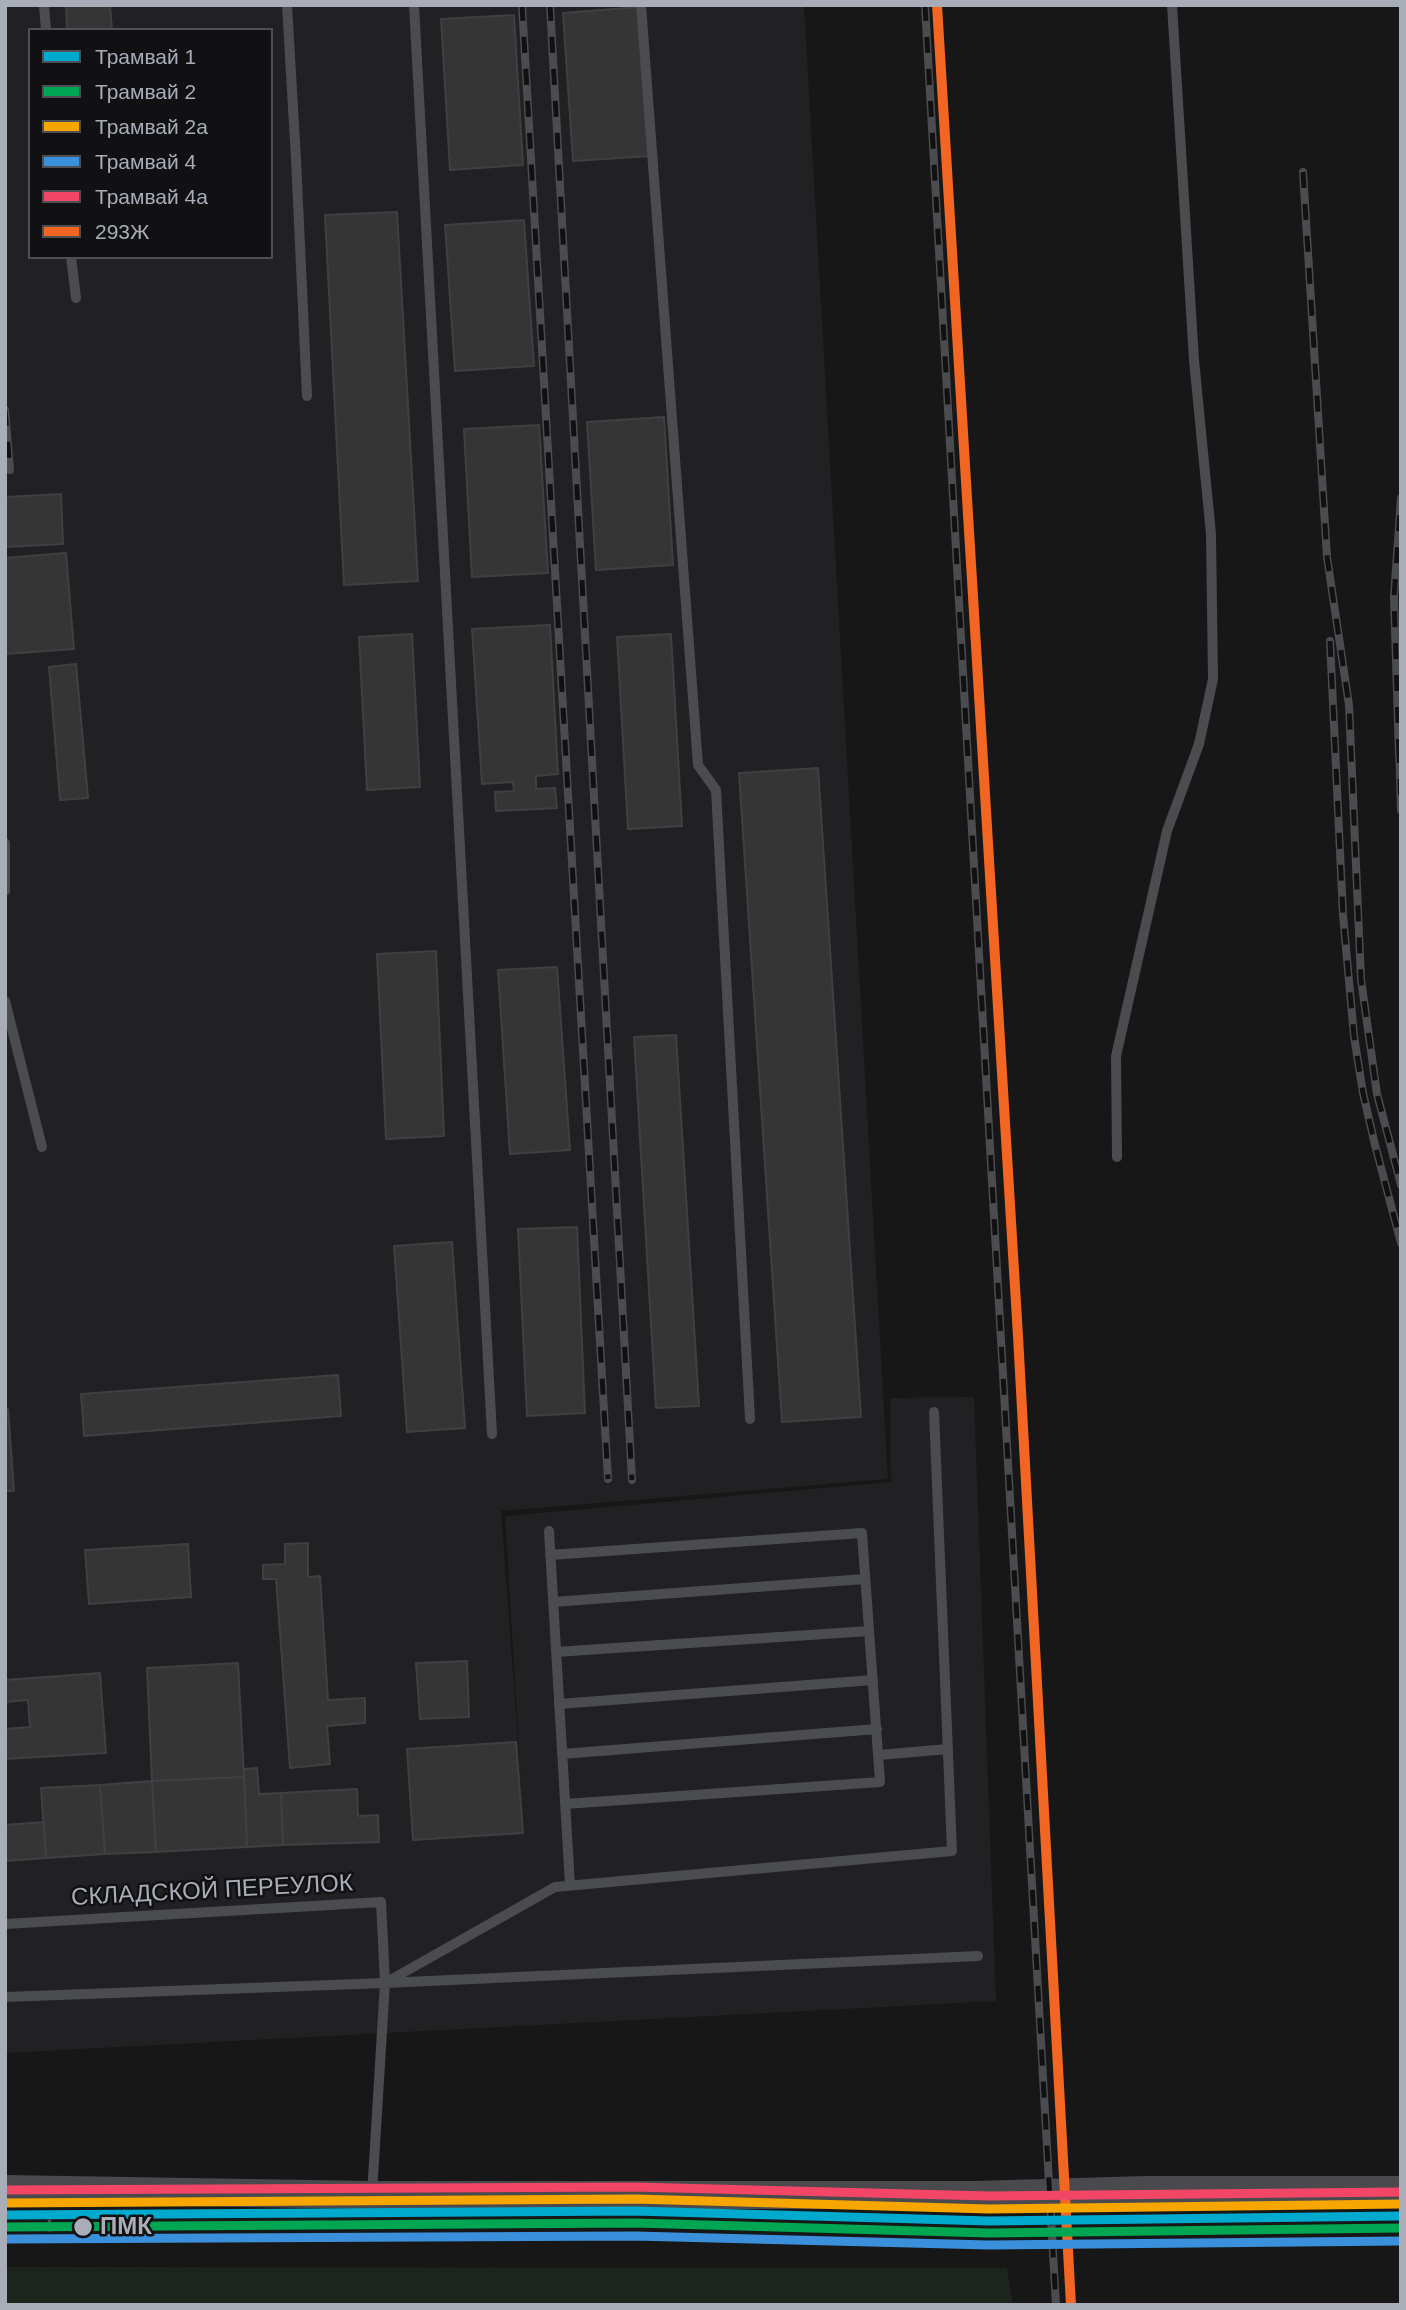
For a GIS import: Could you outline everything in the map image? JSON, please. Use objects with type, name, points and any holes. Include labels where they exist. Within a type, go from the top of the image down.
[{"type":"street","points":[[5,2189],[372,2195],[975,2195],[1146,2190],[1401,2190]]},
{"type":"lane","points":[[44,5],[46,28]]},
{"type":"lane","points":[[286,5],[307,396]]},
{"type":"lane","points":[[414,5],[492,1434]]},
{"type":"lane","points":[[641,5],[698,765],[716,790],[750,1419]]},
{"type":"lane","points":[[1117,1157],[1116,1056],[1167,831],[1199,744],[1213,679],[1211,534],[1194,360],[1172,5]]},
{"type":"lane","points":[[71,259],[76,298]]},
{"type":"lane","points":[[5,843],[5,891]]},
{"type":"lane","points":[[5,1001],[42,1147]]},
{"type":"lane","points":[[385,1983],[555,1887],[952,1850],[934,1412]]},
{"type":"lane","points":[[549,1531],[570,1885]]},
{"type":"lane","points":[[550,1555],[862,1533],[877,1729],[880,1782],[565,1804]]},
{"type":"lane","points":[[553,1602],[865,1579]]},
{"type":"lane","points":[[556,1652],[869,1631]]},
{"type":"lane","points":[[559,1704],[873,1680]]},
{"type":"lane","points":[[562,1754],[877,1729]]},
{"type":"lane","points":[[878,1755],[948,1749]]},
{"type":"lane","name":"СКЛАДСКОЙ ПЕРЕУЛОК","points":[[5,1924],[381,1902],[385,1983],[372,2195]]},
{"type":"lane","points":[[5,1997],[978,1956]]},
{"type":"path","points":[[115,2208],[116,2233]]},
{"type":"path","points":[[49,2209],[50,2234]]},
{"type":"shaded area","points":[[5,5],[804,5],[888,1479],[501,1511],[521,1780],[505,1516],[891,1482],[890,1398],[974,1397],[996,2001],[5,2053]]},
{"type":"shaded area","points":[[5,2267],[1007,2268],[1013,2305],[5,2305]]},
{"type":"building","points":[[66,5],[110,5],[112,28],[67,28]]},
{"type":"building","points":[[640,7],[650,156],[573,161],[563,13]]},
{"type":"building","points":[[514,15],[523,165],[450,170],[441,19]]},
{"type":"building","points":[[397,212],[418,581],[344,585],[325,215]]},
{"type":"building","points":[[524,220],[534,366],[455,371],[445,225]]},
{"type":"building","points":[[664,417],[673,565],[596,570],[587,422]]},
{"type":"building","points":[[539,425],[548,573],[472,577],[464,429]]},
{"type":"building","points":[[61,494],[63,544],[5,547],[5,497]]},
{"type":"building","points":[[66,553],[74,649],[5,654],[5,558]]},
{"type":"building","points":[[550,625],[558,774],[536,776],[536,789],[555,788],[557,808],[496,811],[495,792],[514,791],[513,782],[482,784],[472,629]]},
{"type":"building","points":[[412,634],[420,787],[367,790],[359,637]]},
{"type":"building","points":[[671,634],[682,826],[628,829],[617,637]]},
{"type":"building","points":[[76,664],[88,798],[60,800],[49,667]]},
{"type":"building","points":[[818,768],[861,1417],[782,1422],[739,773]]},
{"type":"building","points":[[436,951],[444,1136],[386,1139],[377,954]]},
{"type":"building","points":[[557,967],[570,1150],[510,1154],[498,970]]},
{"type":"building","points":[[676,1035],[699,1406],[656,1408],[634,1037]]},
{"type":"building","points":[[577,1227],[585,1413],[527,1416],[518,1229]]},
{"type":"building","points":[[452,1242],[465,1428],[407,1432],[394,1246]]},
{"type":"building","points":[[338,1375],[341,1416],[84,1436],[81,1394]]},
{"type":"building","points":[[5,1409],[8,1409],[14,1491],[5,1491]]},
{"type":"building","points":[[308,1543],[308,1577],[320,1576],[328,1700],[365,1698],[365,1723],[327,1726],[330,1764],[290,1768],[276,1579],[263,1579],[263,1565],[285,1564],[285,1544]]},
{"type":"building","points":[[188,1544],[191,1597],[89,1604],[85,1550]]},
{"type":"building","points":[[467,1661],[469,1717],[420,1719],[416,1663]]},
{"type":"building","points":[[238,1663],[244,1777],[152,1781],[147,1668]]},
{"type":"building","points":[[100,1673],[106,1753],[5,1759],[5,1729],[30,1727],[28,1700],[5,1702],[5,1680]]},
{"type":"building","points":[[516,1742],[523,1833],[413,1840],[407,1749]]},
{"type":"building","points":[[257,1768],[259,1794],[281,1793],[283,1845],[247,1847],[244,1769]]},
{"type":"building","points":[[244,1777],[247,1847],[156,1852],[152,1781]]},
{"type":"building","points":[[152,1781],[156,1852],[105,1854],[100,1785]]},
{"type":"building","points":[[100,1785],[105,1854],[46,1858],[41,1788]]},
{"type":"building","points":[[357,1789],[358,1816],[378,1815],[379,1842],[283,1845],[281,1793]]},
{"type":"building","points":[[44,1822],[46,1858],[5,1861],[5,1825]]},
{"type":"railway","points":[[522,5],[608,1479]]},
{"type":"railway","points":[[550,5],[632,1480]]},
{"type":"railway","points":[[925,5],[1056,2305]]},
{"type":"railway","points":[[1303,172],[1327,557],[1349,705],[1361,979],[1377,1094],[1401,1185]]},
{"type":"railway","points":[[5,410],[10,470]]},
{"type":"railway","points":[[1399,755],[1394,597],[1401,498]]},
{"type":"railway","points":[[1330,641],[1343,915],[1354,1036],[1363,1093],[1401,1243]]},
{"type":"railway","points":[[1399,747],[1401,810]]},
{"type":"tram line","name":"4а","points":[[5,2190],[635,2187],[989,2196],[1401,2192]]},
{"type":"tram line","name":"2а","points":[[5,2203],[635,2199],[989,2209],[1401,2204]]},
{"type":"tram line","name":"1","points":[[5,2215],[635,2211],[989,2221],[1401,2216]]},
{"type":"tram line","name":"2","points":[[5,2227],[635,2223],[989,2233],[1401,2228]]},
{"type":"tram line","name":"4","points":[[5,2239],[635,2236],[989,2245],[1401,2241]]},
{"type":"transit line","name":"293Ж","points":[[937,5],[1018,1336],[1071,2305]]},
{"type":"place","name":"ПМК","points":[[83,2227]]}]
